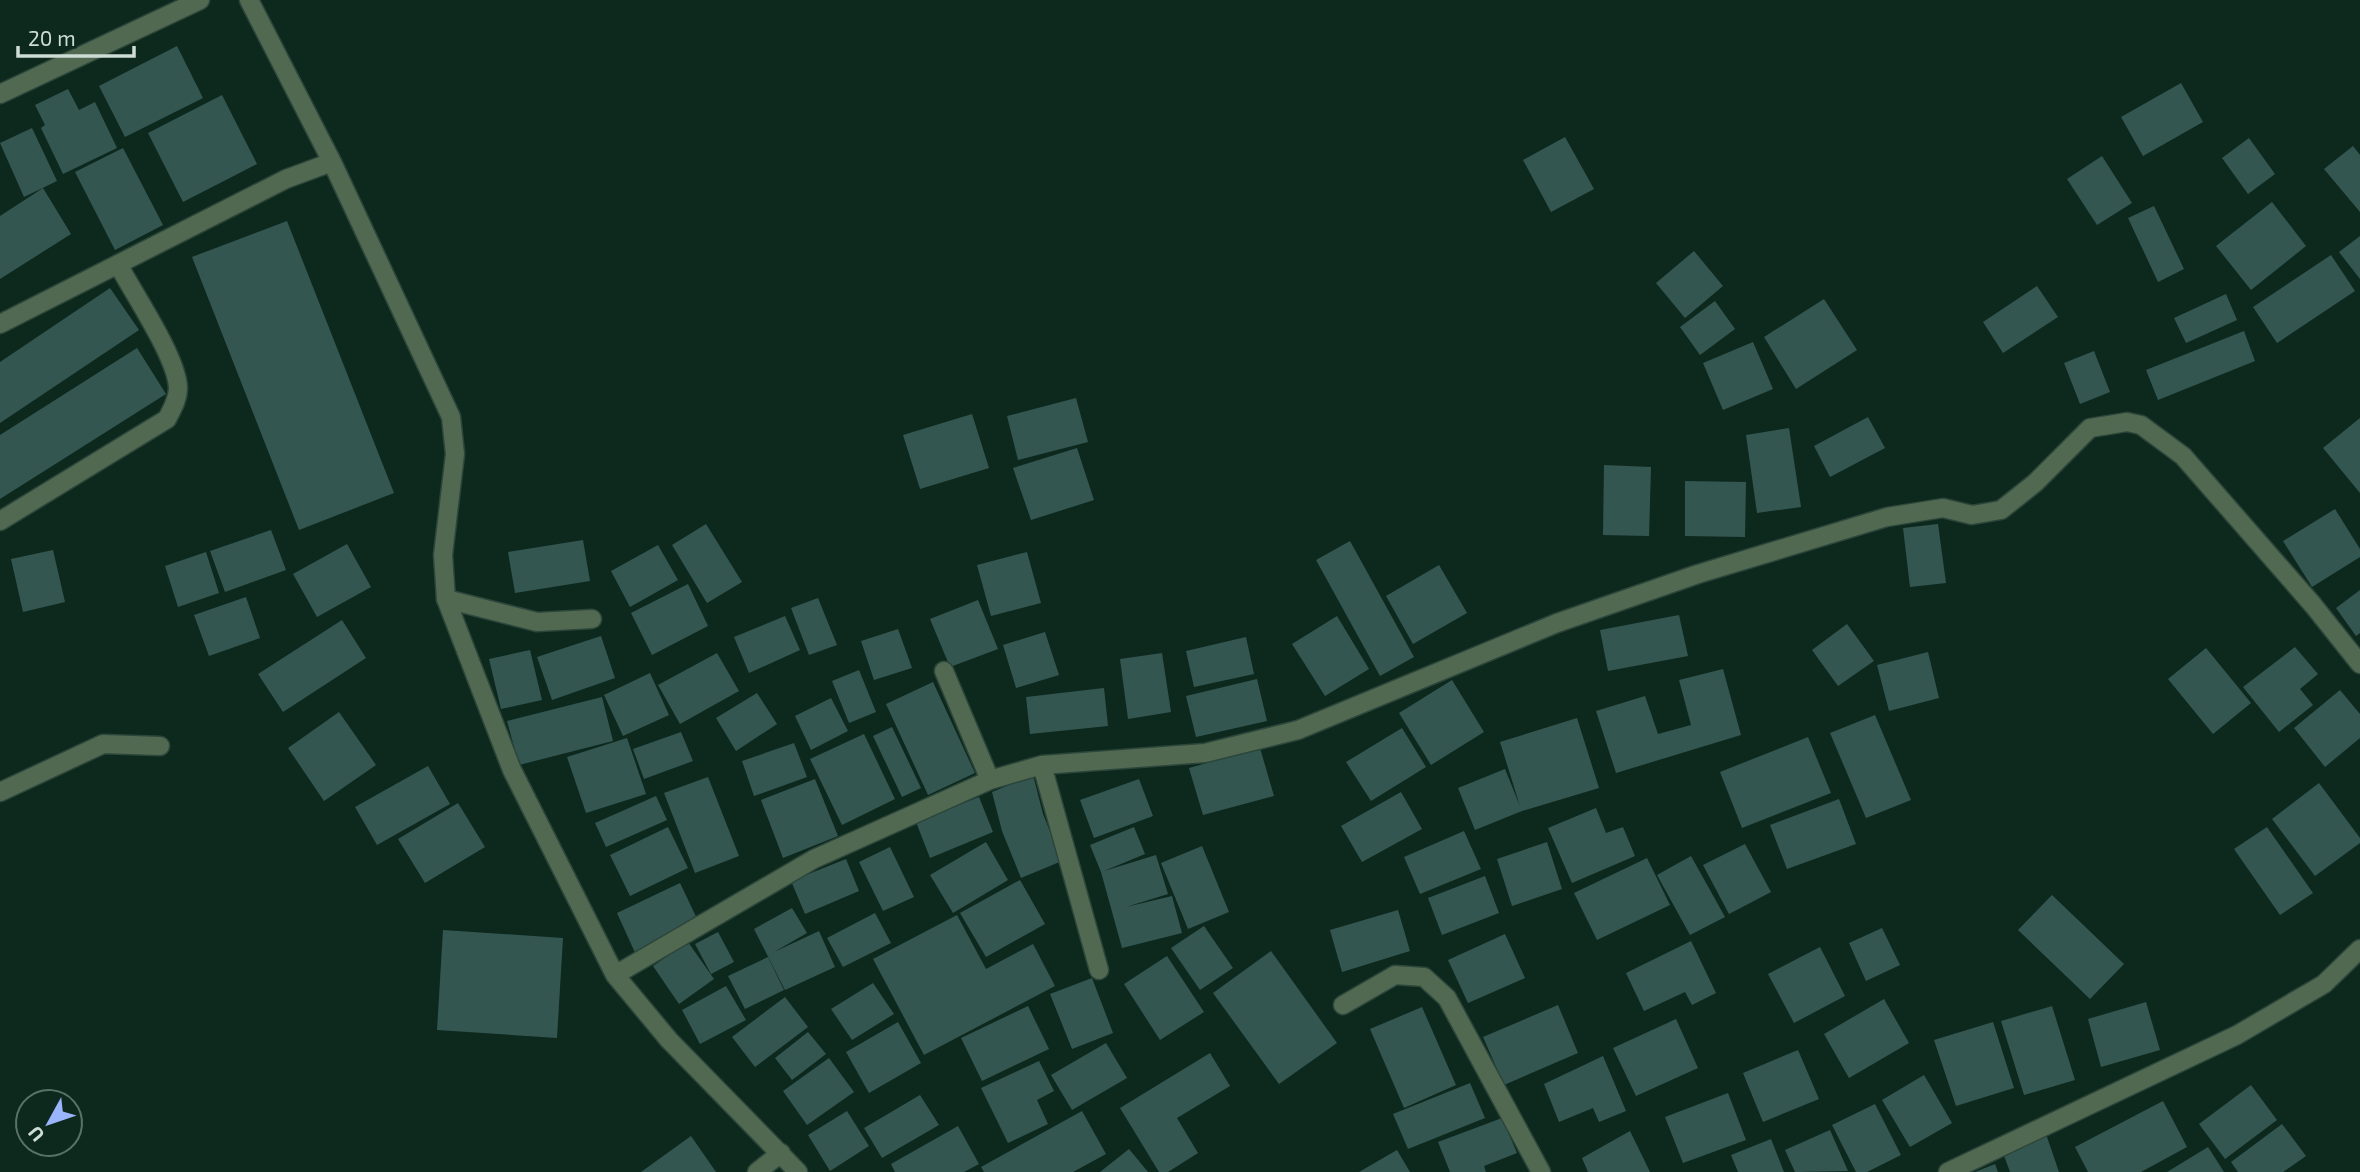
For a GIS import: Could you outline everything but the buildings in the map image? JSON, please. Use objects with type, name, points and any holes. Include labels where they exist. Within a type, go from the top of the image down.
[{"type":"street","points":[[0,94],[200,0]]},
{"type":"street","points":[[249,0],[332,162],[451,417],[455,431],[443,555],[446,599],[512,769],[615,975],[669,1040],[798,1172]]},
{"type":"street","points":[[0,324],[286,179],[332,162]]},
{"type":"street","points":[[0,521],[167,419],[176,402],[178,391],[173,366],[118,264]]},
{"type":"street","points":[[615,975],[814,859],[990,780],[1042,765],[1205,753],[1298,730],[1557,623],[1698,574],[1887,517],[1943,508],[1972,515],[2001,510],[2035,483],[2090,428],[2127,422],[2141,425],[2183,456],[2313,605],[2360,664]]},
{"type":"street","points":[[446,599],[537,622],[592,619]]},
{"type":"street","points":[[944,671],[990,780]]},
{"type":"street","points":[[0,792],[103,744],[160,746]]},
{"type":"street","points":[[1042,765],[1099,971]]},
{"type":"street","points":[[1948,1172],[2237,1035],[2324,984],[2360,949]]},
{"type":"street","points":[[1343,1005],[1395,975],[1424,977],[1447,998],[1541,1172]]},
{"type":"street","points":[[757,1172],[781,1153]]}]
